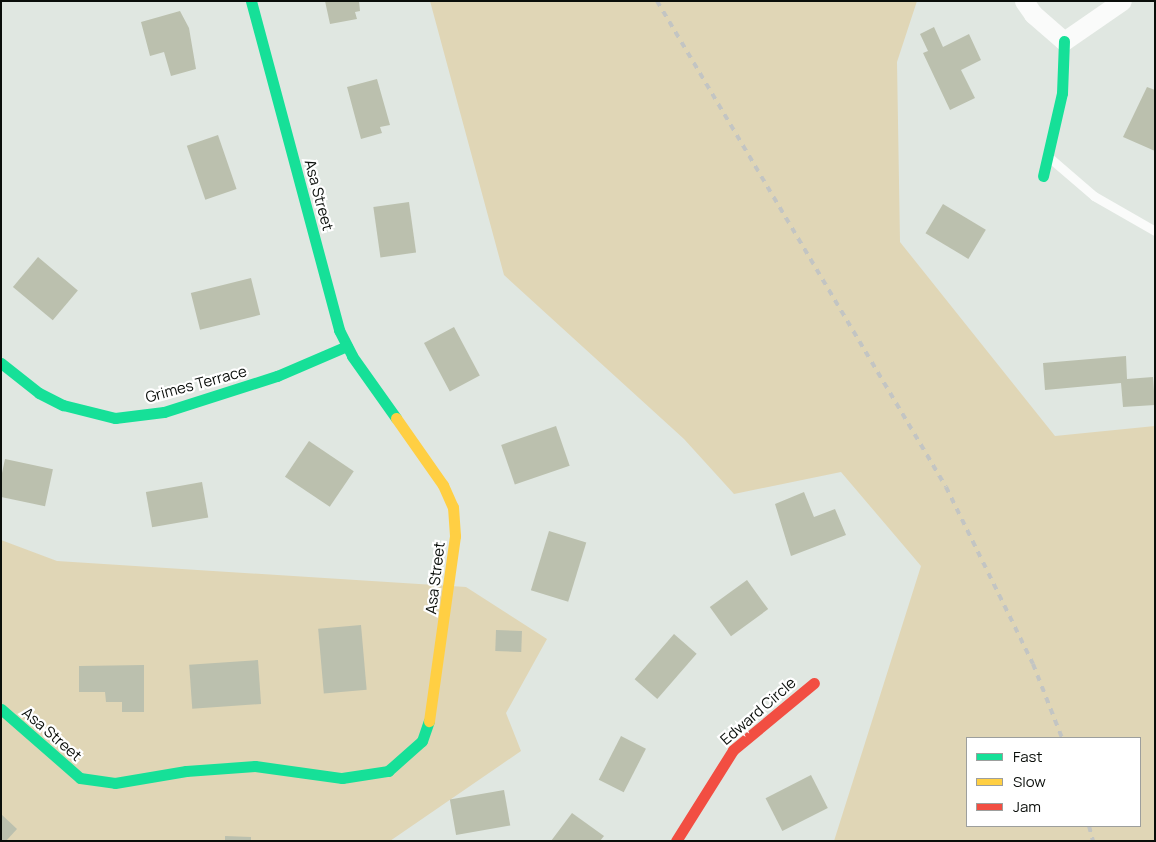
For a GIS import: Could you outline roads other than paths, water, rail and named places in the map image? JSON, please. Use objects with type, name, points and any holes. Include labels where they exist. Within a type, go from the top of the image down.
[{"type":"street","name":"Asa Street","points":[[1,709],[80,778],[115,783],[186,771],[255,766],[342,778],[388,771],[422,741],[433,710],[455,536],[453,507],[443,485],[347,346],[251,1]]},
{"type":"street","points":[[1024,1],[1033,14],[1064,41]]},
{"type":"street","points":[[1064,41],[1122,1]]},
{"type":"street","points":[[1043,176],[1062,93],[1064,41]]},
{"type":"street","name":"Grimes Terrace","points":[[1,363],[38,393],[63,405],[115,418],[174,409],[277,376],[347,346]]},
{"type":"street","name":"Edward Circle","points":[[676,841],[733,750],[814,683]]},
{"type":"lane","points":[[1048,156],[1094,196],[1155,231]]},
{"type":"railway","points":[[657,1],[946,487],[1033,664],[1062,737]]},
{"type":"railway","points":[[1089,827],[1093,841]]}]
